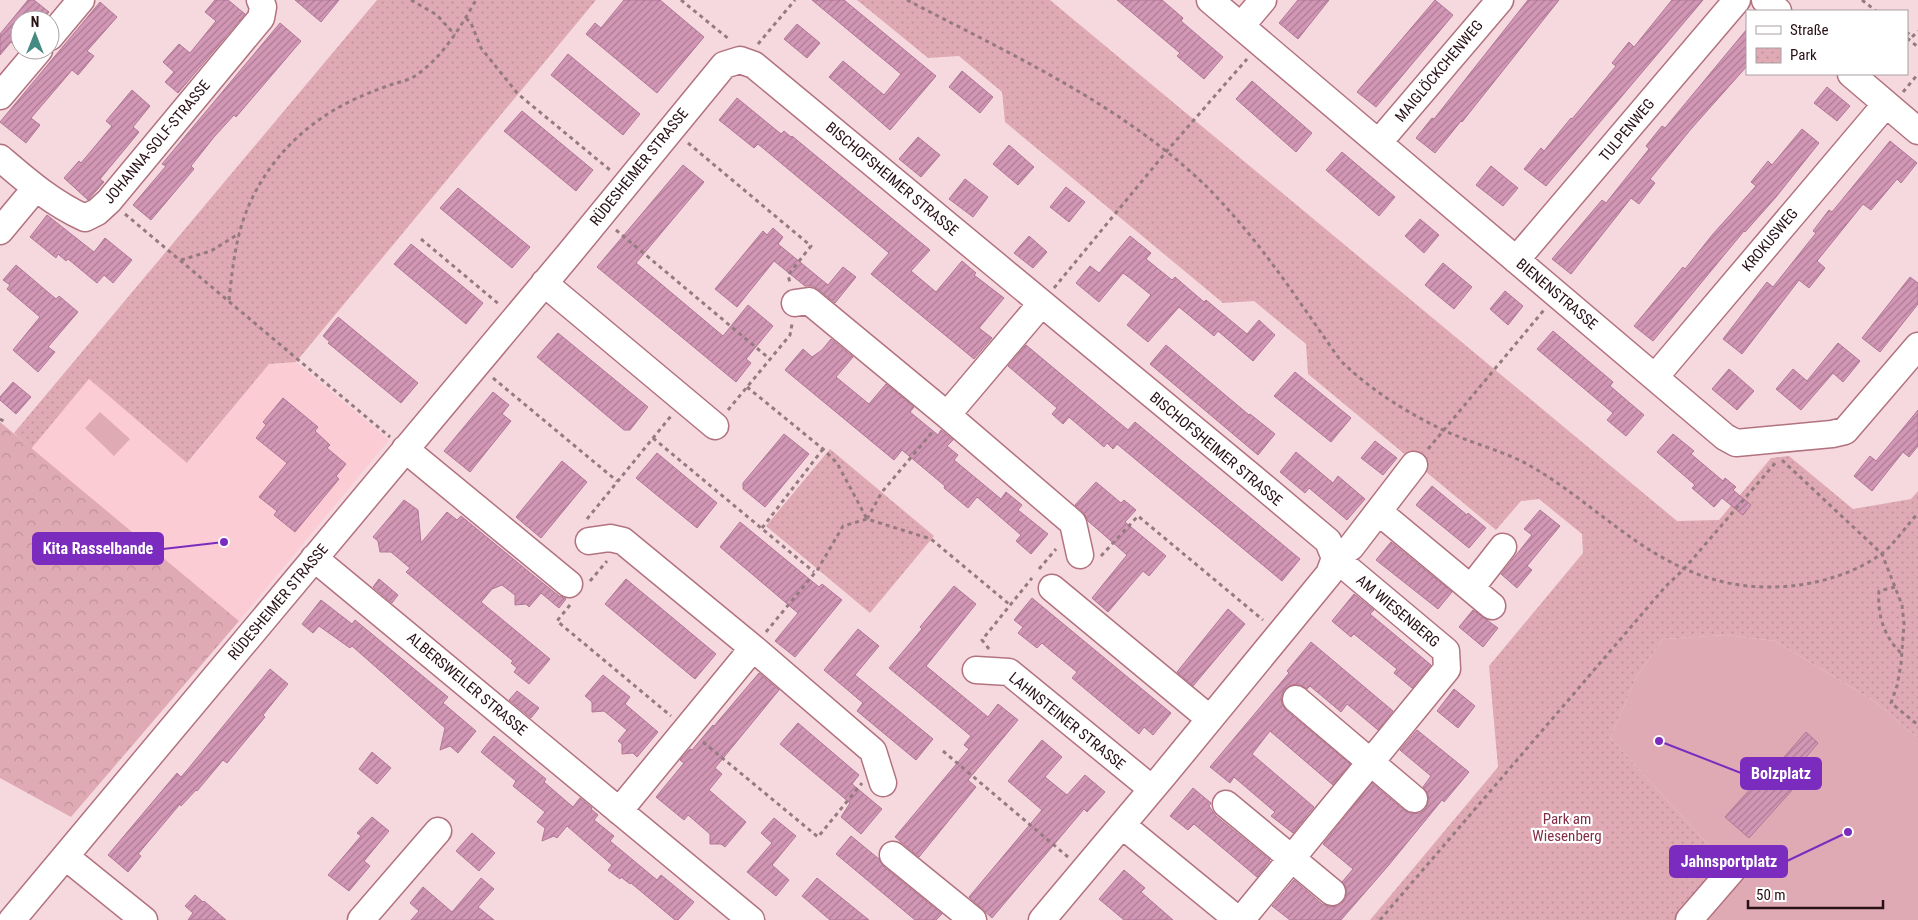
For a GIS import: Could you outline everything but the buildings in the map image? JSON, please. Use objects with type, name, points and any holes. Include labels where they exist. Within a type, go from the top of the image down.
[{"type":"street","points":[[60,25],[81,0]]},
{"type":"street","name":"JOHANNA-SOLF-STRASSE","points":[[0,158],[36,189],[65,209],[85,218],[97,212],[109,201],[261,18],[263,7],[260,0]]},
{"type":"street","name":"BIENENSTRASSE","points":[[1210,0],[1725,436],[1736,442],[1832,434],[1845,430],[1918,346]]},
{"type":"street","points":[[1241,26],[1263,0]]},
{"type":"street","name":"MAIGLÖCKCHENWEG","points":[[1379,142],[1500,0]]},
{"type":"street","name":"TULPENWEG","points":[[1516,260],[1737,0]]},
{"type":"street","points":[[1765,0],[1777,10]]},
{"type":"street","name":"RÜDESHEIMER STRASSE","points":[[12,920],[544,283],[670,129],[724,65],[743,51]]},
{"type":"street","name":"BISCHOFSHEIMER STRASSE","points":[[743,51],[754,65],[1328,542],[1335,558]]},
{"type":"street","points":[[0,96],[31,60]]},
{"type":"street","points":[[1852,75],[1918,131]]},
{"type":"street","name":"KROKUSWEG","points":[[1655,377],[1886,104]]},
{"type":"street","points":[[0,231],[36,189]]},
{"type":"street","points":[[544,283],[715,426]]},
{"type":"street","points":[[795,303],[809,301],[948,415],[1074,523],[1080,555]]},
{"type":"street","points":[[948,415],[1041,304]]},
{"type":"street","points":[[405,448],[569,584]]},
{"type":"street","points":[[1048,918],[1084,870],[1329,574],[1335,558],[1351,547],[1414,465]]},
{"type":"street","points":[[1379,512],[1492,606]]},
{"type":"street","points":[[599,540],[623,541],[753,648],[873,751],[881,776]]},
{"type":"street","points":[[1471,588],[1503,548]]},
{"type":"street","name":"ALBERSWEILER STRASSE","points":[[314,558],[751,920]]},
{"type":"street","name":"AM WIESENBERG","points":[[1239,920],[1292,859],[1447,669],[1446,651],[1335,558]]},
{"type":"street","points":[[1052,588],[1210,719]]},
{"type":"street","points":[[619,811],[753,648]]},
{"type":"street","name":"LAHNSTEINER STRASSE","points":[[976,670],[1009,672],[1152,790]]},
{"type":"street","points":[[1296,699],[1414,799]]},
{"type":"street","points":[[1226,804],[1332,892]]},
{"type":"street","points":[[1122,825],[1239,920]]},
{"type":"street","points":[[361,920],[438,831]]},
{"type":"street","points":[[893,855],[972,920]]},
{"type":"street","points":[[66,857],[144,920]]},
{"type":"street","points":[[1689,920],[1734,868]]},
{"type":"path","points":[[412,0],[437,15],[455,35]]},
{"type":"path","points":[[229,300],[234,259],[245,215],[263,180],[279,156],[296,137],[324,116],[352,101],[414,77],[431,63],[455,35],[476,0]]},
{"type":"path","points":[[681,0],[743,51],[795,0]]},
{"type":"path","points":[[907,0],[1042,72],[1131,124],[1166,152],[1205,186],[1256,240],[1340,360],[1356,376],[1387,399],[1443,430],[1524,463],[1558,482],[1648,549],[1684,569],[1717,580],[1744,585],[1772,587],[1823,580],[1856,569],[1882,554],[1918,513]]},
{"type":"path","points":[[1862,0],[1875,10]]},
{"type":"path","points":[[466,18],[472,23],[481,48],[518,94],[614,174]]},
{"type":"path","points":[[1908,33],[1912,37],[1918,31]]},
{"type":"path","points":[[1908,37],[1918,47]]},
{"type":"path","points":[[1041,304],[1166,152],[1252,54]]},
{"type":"path","points":[[670,129],[812,246],[788,275],[795,303],[790,336],[715,426]]},
{"type":"path","points":[[109,201],[405,448]]},
{"type":"path","points":[[599,216],[771,360]]},
{"type":"path","points":[[181,260],[211,251],[241,233]]},
{"type":"path","points":[[421,239],[502,307]]},
{"type":"path","points":[[1414,465],[1558,295]]},
{"type":"path","points":[[476,363],[617,481]]},
{"type":"path","points":[[748,387],[823,448],[837,463],[867,519]]},
{"type":"path","points":[[599,540],[586,518],[684,401]]},
{"type":"path","points":[[867,519],[882,492],[948,415]]},
{"type":"path","points":[[0,418],[5,422]]},
{"type":"path","points":[[653,438],[816,570]]},
{"type":"path","points":[[762,528],[823,448]]},
{"type":"path","points":[[1380,920],[1659,593],[1684,569],[1780,456],[1882,554],[1902,605],[1904,624],[1897,686],[1891,703],[1918,725]]},
{"type":"path","points":[[1080,555],[1101,556],[1138,516],[1267,623]]},
{"type":"path","points":[[753,648],[816,570],[843,526],[867,519],[931,539],[1010,604]]},
{"type":"path","points":[[1009,672],[982,640],[1055,551],[1074,523]]},
{"type":"path","points":[[1895,587],[1879,591],[1878,606],[1886,632],[1894,646],[1902,654]]},
{"type":"path","points":[[557,621],[818,837],[868,775],[881,776]]},
{"type":"path","points":[[942,751],[1084,870]]},
{"type":"shaded area","points":[[296,362],[389,440],[239,621],[31,449],[89,379],[188,463],[269,364]]},
{"type":"green space","points":[[377,0],[596,0],[296,362],[269,364],[187,463],[89,379],[31,449],[14,433]]},
{"type":"green space","name":"Park am Wiesenberg","points":[[857,0],[1050,0],[1677,521],[1719,520],[1771,458],[1789,456],[1853,509],[1911,499],[1918,491],[1918,738],[1874,701],[1775,641],[1726,635],[1663,639],[1637,676],[1610,738],[1728,866],[1682,920],[1370,920],[1498,767],[1489,666],[1583,553],[1582,534],[1539,499],[1521,501],[1496,530],[1308,374],[1306,344],[1254,301],[1223,303],[1005,122],[1002,92],[959,56],[928,58]]},
{"type":"green space","points":[[100,412],[130,439],[114,456],[85,428]]},
{"type":"green space","points":[[0,422],[239,621],[71,817],[0,778]]},
{"type":"green space","points":[[830,449],[934,536],[870,613],[766,526]]},
{"type":"green space","points":[[1726,635],[1775,641],[1874,701],[1918,738],[1918,920],[1703,920],[1728,866],[1610,738],[1637,676],[1663,639]]},
{"type":"place","name":"Kita Rasselbande","points":[[224,542]]},
{"type":"place","name":"Bolzplatz","points":[[1659,741]]},
{"type":"place","name":"Jahnsportplatz","points":[[1848,832]]}]
